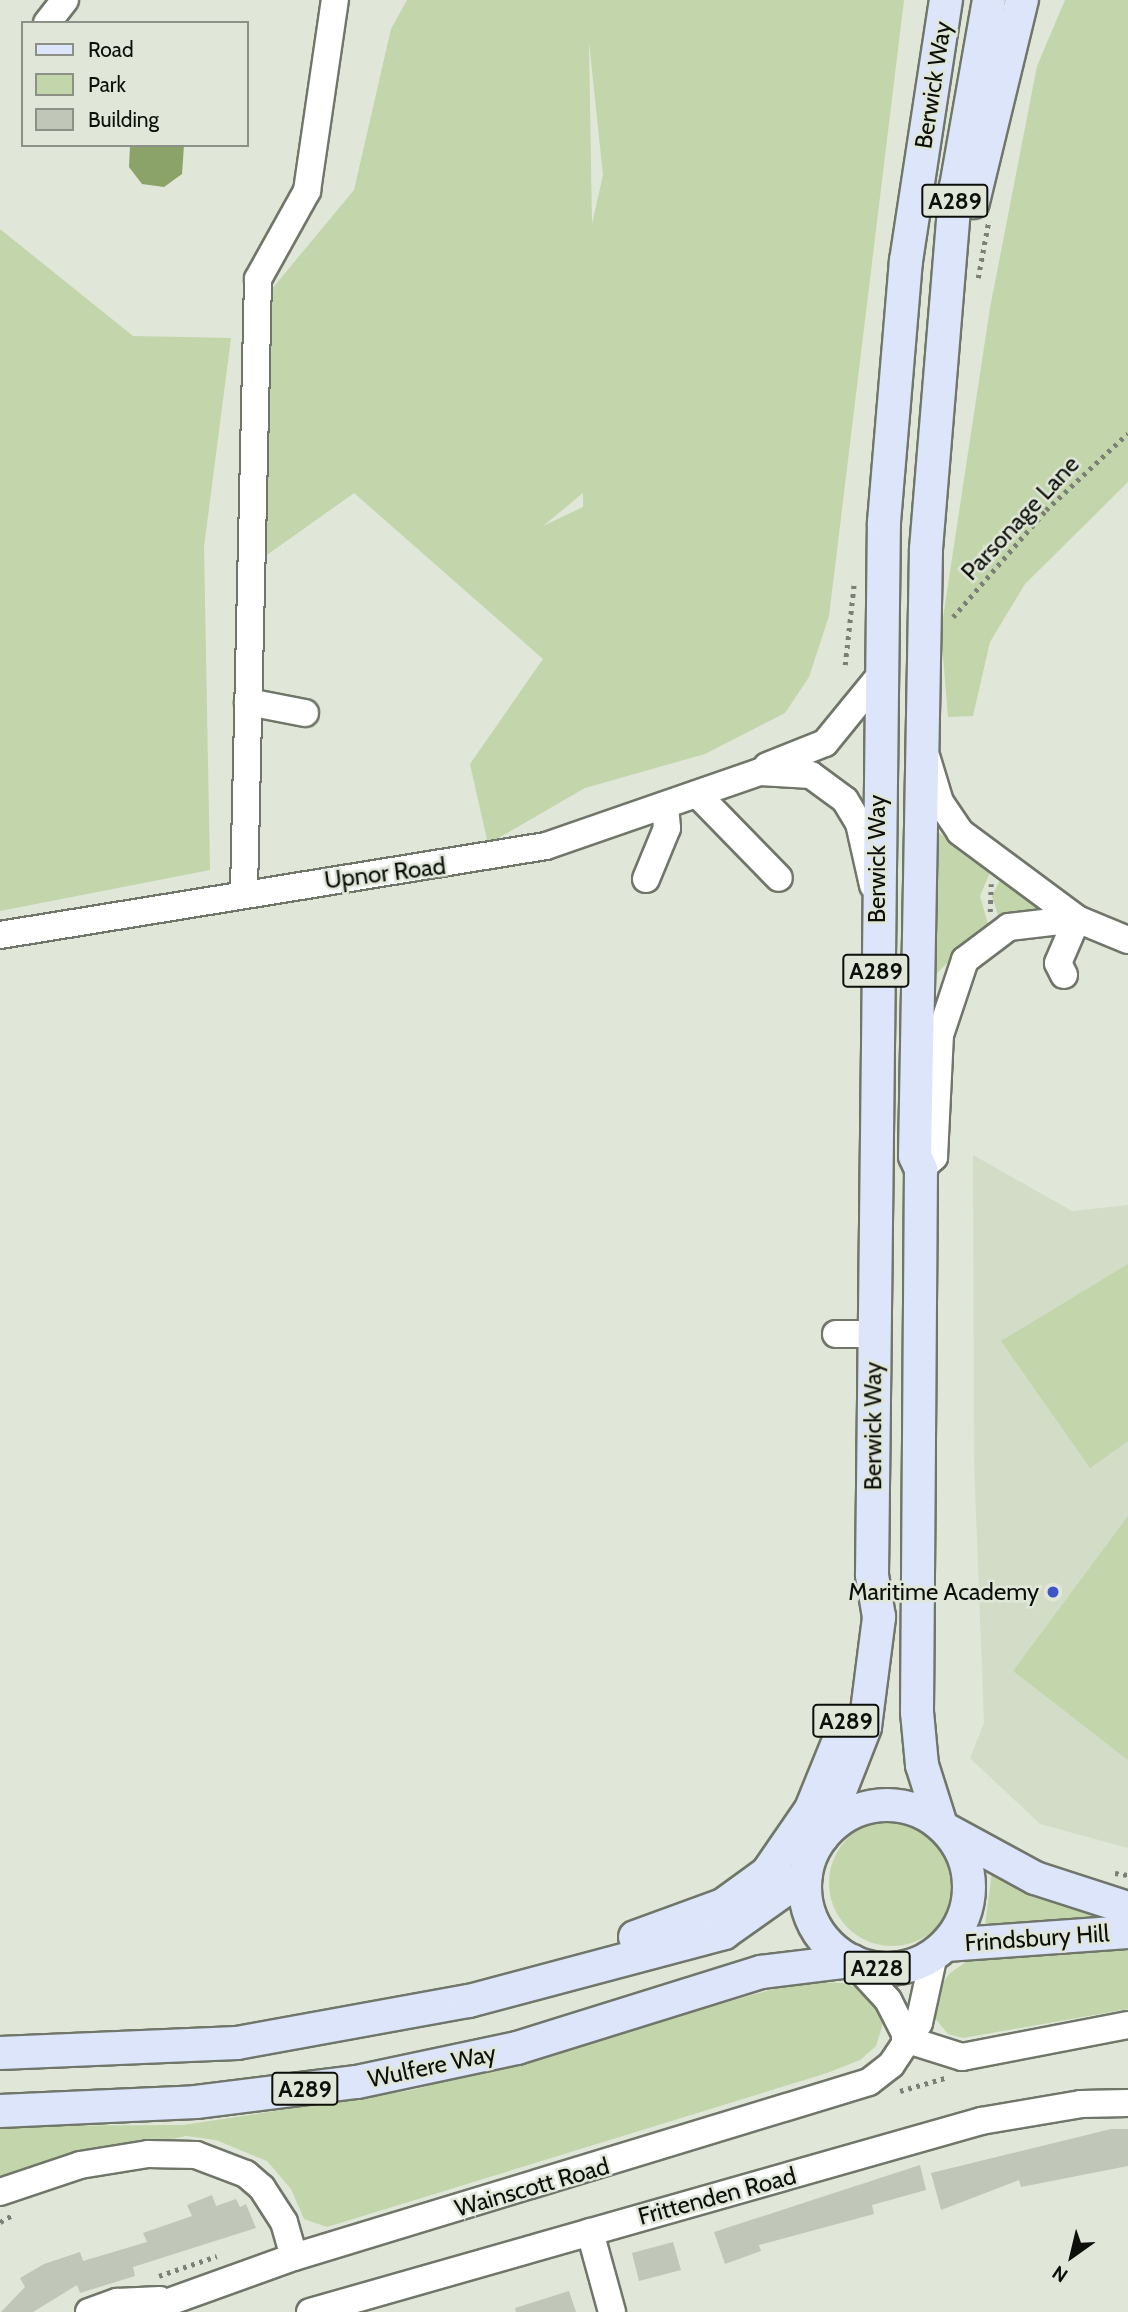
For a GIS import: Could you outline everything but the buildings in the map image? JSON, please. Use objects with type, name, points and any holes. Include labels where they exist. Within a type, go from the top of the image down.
[{"type":"main road","name":"Berwick Way","points":[[822,1837],[865,1727],[879,1617],[872,1575],[878,678],[901,314],[946,0]]},
{"type":"main road","name":"Berwick Way","points":[[943,1827],[922,1765],[918,1712],[921,1169],[915,1156],[922,743],[939,355],[962,146],[989,0]]},
{"type":"main road","name":"A289","points":[[939,355],[1023,0]]},
{"type":"main road","name":"A289","points":[[469,2001],[704,1914],[739,1897],[766,1873],[811,1809],[846,1722],[872,1575]]},
{"type":"main road","points":[[806,1875],[822,1837],[852,1814],[878,1806],[916,1811],[943,1827]]},
{"type":"main road","name":"Frindsbury Hill","points":[[943,1827],[1035,1878],[1128,1908]]},
{"type":"main road","name":"A228","points":[[806,1875],[818,1930],[852,1961],[890,1969],[940,1949],[965,1913],[969,1883],[962,1854],[943,1827]]},
{"type":"main road","name":"A289","points":[[0,2053],[237,2043],[469,2001],[724,1933],[806,1875]]},
{"type":"main road","name":"Frindsbury Hill","points":[[940,1949],[1128,1932]]},
{"type":"main road","name":"Wulfere Way","points":[[0,2111],[196,2102],[357,2082],[517,2048],[761,1972],[852,1961]]},
{"type":"street","points":[[49,21],[65,0]]},
{"type":"street","points":[[244,891],[258,279],[307,191],[335,0]]},
{"type":"street","name":"Upnor Road","points":[[0,935],[244,891],[458,864],[547,846],[760,772],[825,743],[878,678]]},
{"type":"street","points":[[248,702],[305,713]]},
{"type":"street","points":[[922,743],[940,802],[960,832],[1077,919],[1128,940]]},
{"type":"street","points":[[760,772],[811,775],[845,800],[859,823],[877,903]]},
{"type":"street","points":[[697,794],[779,878]]},
{"type":"street","points":[[646,879],[667,828],[665,807]]},
{"type":"street","points":[[1064,975],[1058,963],[1077,919]]},
{"type":"street","points":[[921,1169],[934,1157],[940,1035],[965,960],[1009,927],[1077,919]]},
{"type":"street","points":[[836,1334],[873,1334]]},
{"type":"street","name":"Wainscott Road","points":[[89,2312],[117,2302],[150,2297],[294,2257],[852,2088],[882,2074],[906,2037],[919,2023],[940,1949]]},
{"type":"street","points":[[852,1961],[888,2000],[906,2037],[958,2057],[1128,2025]]},
{"type":"street","name":"Frittenden Road","points":[[310,2312],[981,2121],[1081,2104],[1128,2103]]},
{"type":"street","points":[[0,2192],[80,2165],[148,2154],[195,2155],[246,2174],[261,2188],[284,2222],[294,2257]]},
{"type":"street","points":[[590,2232],[612,2312]]},
{"type":"path","points":[[975,292],[990,211]]},
{"type":"path","name":"Parsonage Lane","points":[[950,621],[1046,510],[1128,433]]},
{"type":"path","points":[[993,919],[986,896],[997,875]]},
{"type":"path","points":[[1102,1871],[1128,1875]]},
{"type":"path","points":[[0,2222],[18,2213]]},
{"type":"path","points":[[150,2297],[221,2255]]},
{"type":"shaded area","points":[[130,147],[184,147],[182,174],[164,187],[142,184],[129,167]]},
{"type":"shaded area","name":"Maritime Academy","points":[[973,1155],[1072,1211],[1128,1205],[1128,1848],[1040,1824],[970,1758],[984,1723],[974,1462]]},
{"type":"green space","points":[[407,0],[904,0],[829,616],[809,677],[785,713],[705,754],[585,788],[488,844],[470,764],[543,659],[354,493],[264,557],[271,290],[354,190],[391,29]],"holes":[[[589,43],[603,175],[592,224]],[[583,493],[583,507],[543,526]]]},
{"type":"green space","points":[[1065,0],[1128,0],[1128,482],[1025,584],[990,642],[973,716],[948,717],[941,631],[990,308],[1037,66]]},
{"type":"green space","points":[[0,229],[133,336],[231,338],[204,547],[210,870],[0,911]]},
{"type":"green space","points":[[939,833],[991,870],[980,896],[988,924],[936,974]]},
{"type":"green space","points":[[1002,876],[1050,907],[999,918],[992,896]]},
{"type":"green space","points":[[1128,1264],[1128,1441],[1090,1468],[1001,1341]]},
{"type":"green space","points":[[1128,1516],[1128,1760],[1013,1671]]},
{"type":"green space","points":[[892,1820],[916,1825],[936,1839],[950,1859],[955,1883],[950,1907],[936,1927],[916,1941],[892,1946],[868,1941],[848,1927],[834,1907],[829,1883],[834,1859],[848,1839],[868,1825]]},
{"type":"green space","points":[[992,1872],[1041,1897],[1106,1918],[985,1926]]},
{"type":"green space","points":[[1086,1948],[1128,1951],[1128,2009],[963,2038],[948,2034],[934,2017],[937,1991],[949,1974],[981,1951]]},
{"type":"green space","points":[[799,1982],[843,1983],[867,1991],[883,2023],[876,2046],[860,2060],[827,2073],[327,2227],[304,2219],[291,2189],[267,2161],[216,2140],[186,2136],[0,2176],[0,2126],[183,2125],[413,2090]]},
{"type":"place","name":"Maritime Academy","points":[[1053,1592]]}]
